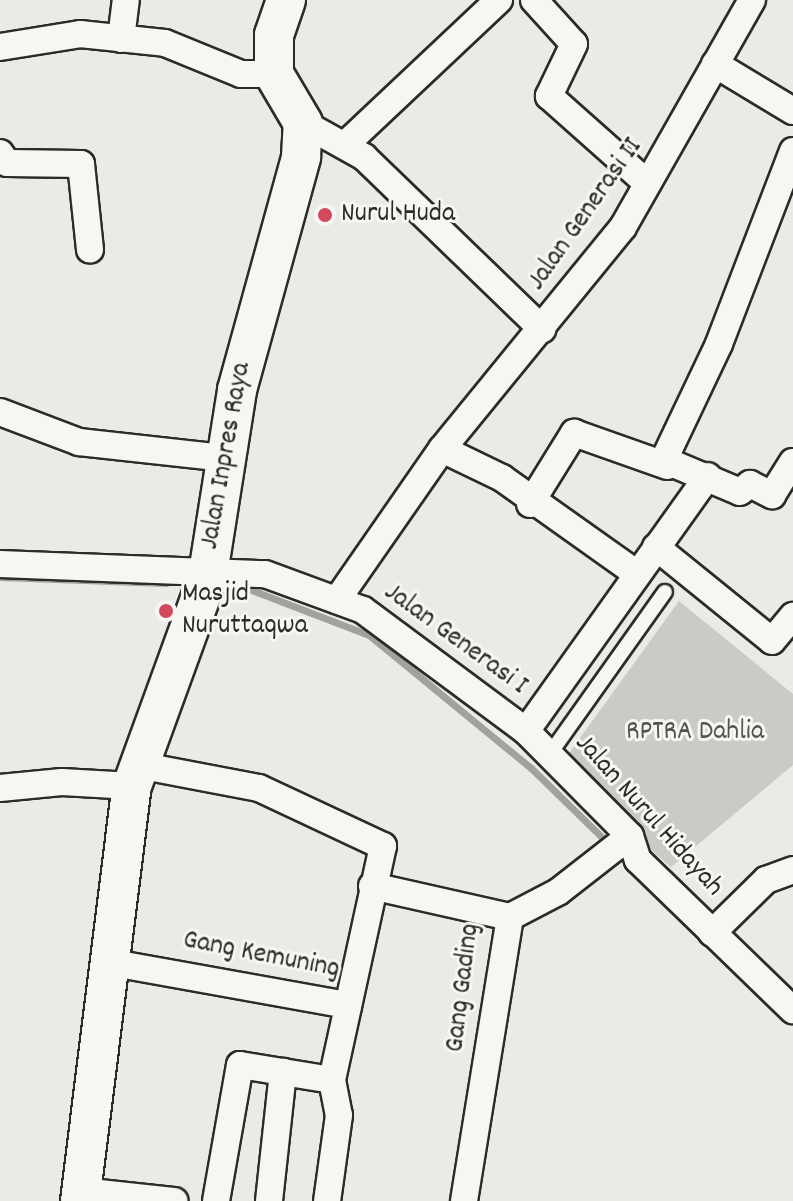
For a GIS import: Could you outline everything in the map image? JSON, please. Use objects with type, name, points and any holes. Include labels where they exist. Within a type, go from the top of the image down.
[{"type":"street","points":[[121,39],[126,0]]},
{"type":"street","points":[[286,0],[274,35],[274,74],[303,123]]},
{"type":"street","points":[[347,143],[499,0]]},
{"type":"street","points":[[534,0],[574,44],[549,96],[647,183]]},
{"type":"street","name":"Jalan Generasi II","points":[[303,123],[347,143],[542,329],[609,247],[752,0]]},
{"type":"street","points":[[0,47],[80,34],[165,43],[241,74],[274,74]]},
{"type":"street","points":[[715,64],[793,111]]},
{"type":"street","name":"Jalan Inpres Raya","points":[[81,1196],[108,962],[127,872],[135,776],[198,577],[223,458],[301,157],[303,123]]},
{"type":"street","points":[[667,466],[793,151]]},
{"type":"street","points":[[0,153],[7,163],[81,164],[90,250]]},
{"type":"street","points":[[337,600],[442,449],[542,329]]},
{"type":"street","points":[[0,412],[79,442],[223,458]]},
{"type":"street","points":[[530,504],[571,434],[667,466],[708,476],[740,492],[750,484],[772,495],[793,462]]},
{"type":"street","points":[[442,449],[502,478],[530,504],[637,574]]},
{"type":"street","points":[[526,731],[708,476]]},
{"type":"street","points":[[656,547],[772,641],[793,616]]},
{"type":"street","name":"Jalan Generasi I","points":[[0,564],[198,577],[265,574],[337,600],[398,630],[526,731]]},
{"type":"street","name":"Jalan Nurul Hidayah","points":[[526,731],[549,755],[620,846],[793,1010]]},
{"type":"street","points":[[0,788],[135,776]]},
{"type":"street","name":"Gang Kemuning","points":[[108,962],[348,1005],[372,886],[381,860],[383,846],[373,838],[259,788],[135,776]]},
{"type":"street","points":[[510,917],[620,846]]},
{"type":"street","points":[[712,933],[766,880],[793,870]]},
{"type":"street","name":"Gang Gading","points":[[372,886],[510,917],[464,1201]]},
{"type":"street","points":[[327,1201],[339,1115],[332,1080],[348,1005]]},
{"type":"street","points":[[216,1201],[236,1070],[283,1072],[332,1080]]},
{"type":"street","points":[[269,1201],[283,1072]]},
{"type":"street","points":[[81,1196],[174,1201]]},
{"type":"lane","points":[[549,755],[665,592]]},
{"type":"green space","name":"RPTRA Dahlia","points":[[679,601],[793,694],[793,765],[671,867],[557,770]]},
{"type":"waterway","points":[[0,577],[166,583]]},
{"type":"waterway","points":[[249,589],[369,635],[531,768],[611,846]]},
{"type":"place","name":"Nurul Huda","points":[[325,215]]},
{"type":"place","name":"Masjid Nuruttaqwa","points":[[166,611]]}]
